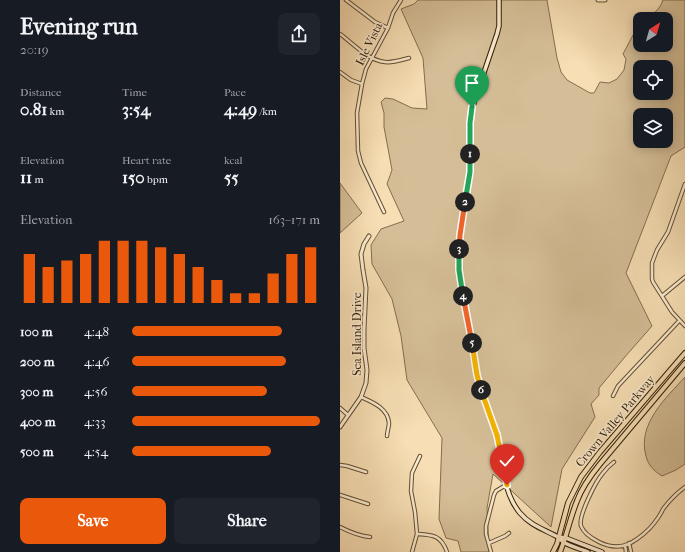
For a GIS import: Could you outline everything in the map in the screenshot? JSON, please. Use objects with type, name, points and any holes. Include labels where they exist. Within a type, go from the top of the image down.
[{"type":"main road","points":[[499,0],[499,22],[497,34],[471,114],[470,172],[458,256],[461,284],[477,375],[498,439],[507,485],[511,498],[517,509],[535,526],[558,537],[565,538],[602,552]]},
{"type":"main road","name":"Crown Valley Parkway","points":[[553,552],[568,503],[581,477],[600,452],[685,353]]},
{"type":"main road","name":"Crown Valley Parkway","points":[[560,552],[576,503],[591,476],[685,362]]},
{"type":"main road","points":[[558,537],[564,543],[588,552]]},
{"type":"street","points":[[346,0],[376,22],[388,28]]},
{"type":"street","points":[[396,0],[400,1]]},
{"type":"street","points":[[598,0],[604,0]]},
{"type":"street","name":"Isle Vista","points":[[384,212],[361,163],[358,151],[357,113],[366,69],[388,28],[400,1]]},
{"type":"street","points":[[340,34],[371,58],[385,62],[394,62],[409,58]]},
{"type":"street","points":[[340,72],[351,80],[362,84]]},
{"type":"street","points":[[685,184],[668,232],[657,250],[652,263],[652,279],[672,312],[685,326]]},
{"type":"street","name":"Sea Island Drive","points":[[340,427],[361,397],[366,383],[367,370],[364,348],[364,329],[366,288],[361,254],[364,244],[369,236]]},
{"type":"street","points":[[662,296],[685,277]]},
{"type":"street","points":[[613,396],[618,386],[679,321]]},
{"type":"street","points":[[361,397],[377,404],[387,416],[389,422],[387,436]]},
{"type":"street","points":[[340,408],[348,415]]},
{"type":"street","points":[[412,552],[417,534],[411,491],[412,473],[420,456]]},
{"type":"street","points":[[614,462],[604,472],[594,488],[587,502],[581,520],[581,526],[586,534],[607,546],[621,547],[629,544],[640,536],[653,525],[670,501],[685,487]]},
{"type":"street","points":[[340,465],[366,472]]},
{"type":"street","points":[[491,552],[486,534],[486,526],[496,491],[507,485]]},
{"type":"street","points":[[340,496],[368,504]]},
{"type":"street","points":[[340,527],[363,537],[370,537]]},
{"type":"street","points":[[489,543],[506,536],[509,533]]},
{"type":"street","points":[[417,534],[431,535],[439,539],[445,546],[447,552]]},
{"type":"street","points":[[629,544],[631,552]]},
{"type":"street","points":[[625,545],[626,552]]},
{"type":"shaded area","points":[[418,0],[547,0],[557,58],[561,72],[567,80],[590,93],[594,93],[600,82],[609,83],[617,79],[624,70],[626,59],[623,54],[633,35],[633,52],[673,52],[673,12],[654,12],[658,9],[663,0],[685,0],[685,147],[671,156],[626,273],[652,326],[599,388],[599,395],[591,404],[595,417],[562,469],[551,527],[493,474],[487,508],[489,552],[461,552],[458,541],[446,538],[439,519],[442,438],[407,380],[401,336],[392,299],[372,264],[371,245],[381,229],[404,221],[387,184],[392,170],[384,127],[384,113],[381,102],[385,98],[393,99],[412,108],[427,109],[423,58],[401,9],[414,4]]},
{"type":"shaded area","points":[[340,183],[362,213],[340,233]]},
{"type":"shaded area","points":[[685,377],[685,464],[662,476],[652,468],[648,462],[644,444],[646,433],[649,422],[655,412]]},
{"type":"route","points":[[472,107],[470,123],[471,164],[460,235],[458,256],[459,270],[477,375],[498,439],[507,485]]}]
